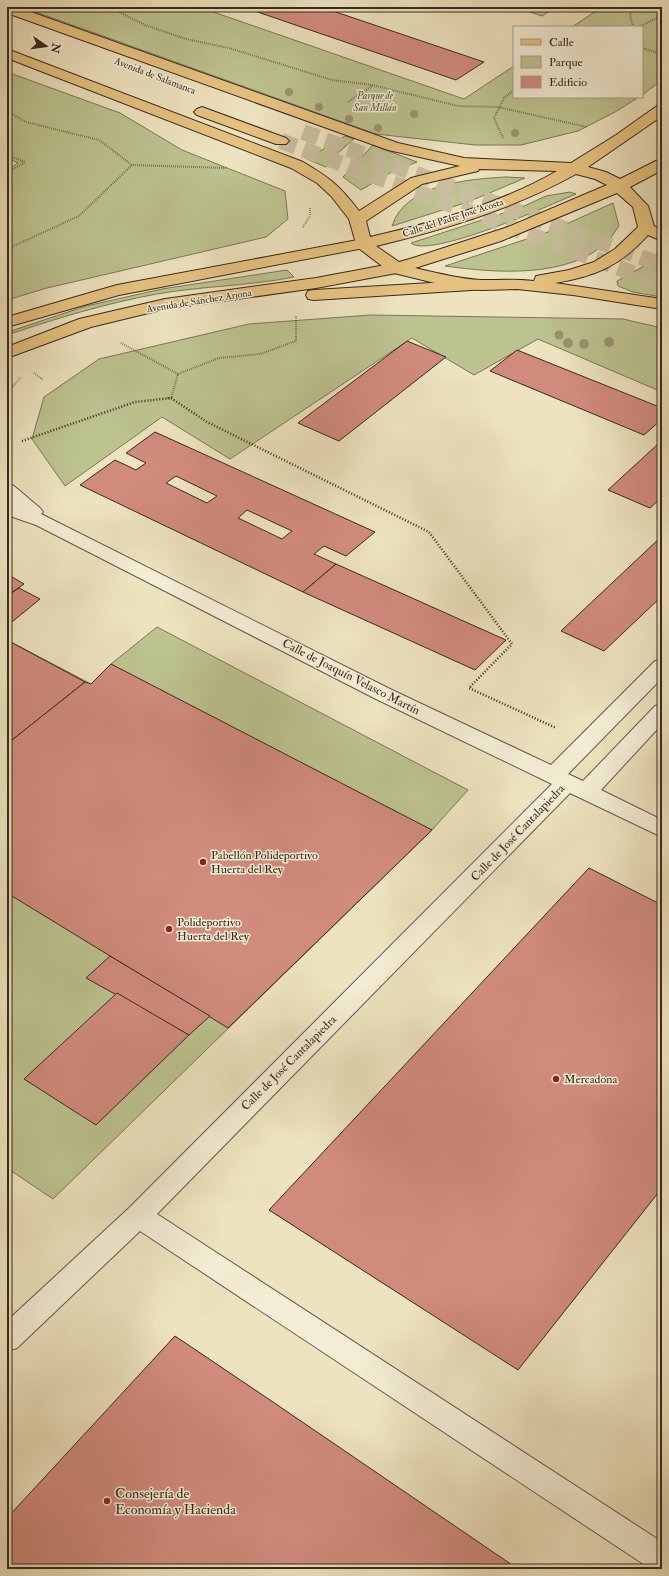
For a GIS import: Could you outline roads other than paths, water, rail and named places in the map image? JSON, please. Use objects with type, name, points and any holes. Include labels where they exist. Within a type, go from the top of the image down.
[{"type":"main road","points":[[7,8],[393,147],[458,162],[489,165],[532,165],[574,168],[621,186],[641,207],[646,228]]},
{"type":"main road","name":"Avenida de Salamanca","points":[[7,21],[162,79]]},
{"type":"main road","points":[[7,53],[297,165],[323,180],[337,193],[357,219],[363,244],[396,268],[447,281],[482,285]]},
{"type":"main road","name":"Avenida de Salamanca","points":[[185,106],[281,141]]},
{"type":"main road","name":"Calle del Padre José Acosta","points":[[363,244],[411,232],[488,209],[544,185],[633,131],[662,109]]},
{"type":"main road","points":[[396,268],[444,256],[484,242],[621,186],[662,163]]},
{"type":"main road","points":[[357,219],[417,181],[489,165]]},
{"type":"main road","points":[[646,228],[662,236]]},
{"type":"main road","points":[[223,297],[305,296],[517,284],[560,278],[587,270],[617,256],[646,228]]},
{"type":"main road","points":[[7,322],[117,290],[363,244]]},
{"type":"main road","name":"Avenida de Sánchez Arjona","points":[[7,353],[84,323],[165,304],[223,297],[396,268]]},
{"type":"main road","points":[[517,284],[574,290],[662,304]]},
{"type":"street","name":"Calle de Joaquín Velasco Martín","points":[[7,490],[43,521]]},
{"type":"street","name":"Calle de Joaquín Velasco Martín","points":[[7,508],[43,521],[389,697],[662,829]]},
{"type":"street","name":"Calle de José Cantalapiedra","points":[[569,783],[586,742],[662,666]]},
{"type":"street","name":"Calle de José Cantalapiedra","points":[[7,1339],[138,1216],[569,783],[618,756],[662,711]]},
{"type":"street","points":[[138,1216],[662,1559]]},
{"type":"tunnel","points":[[303,132],[662,265]]},
{"type":"tunnel","points":[[281,141],[662,284]]},
{"type":"place","name":"Pabellón Polideportivo Huerta del Rey","points":[[203,862]]},
{"type":"place","name":"Polideportivo Huerta del Rey","points":[[169,929]]},
{"type":"place","name":"Mercadona","points":[[556,1079]]},
{"type":"place","name":"Consejería de Economía y Hacienda","points":[[107,1501]]},
{"type":"park label","name":"Parque de San Millán","points":[[375,102]]}]
